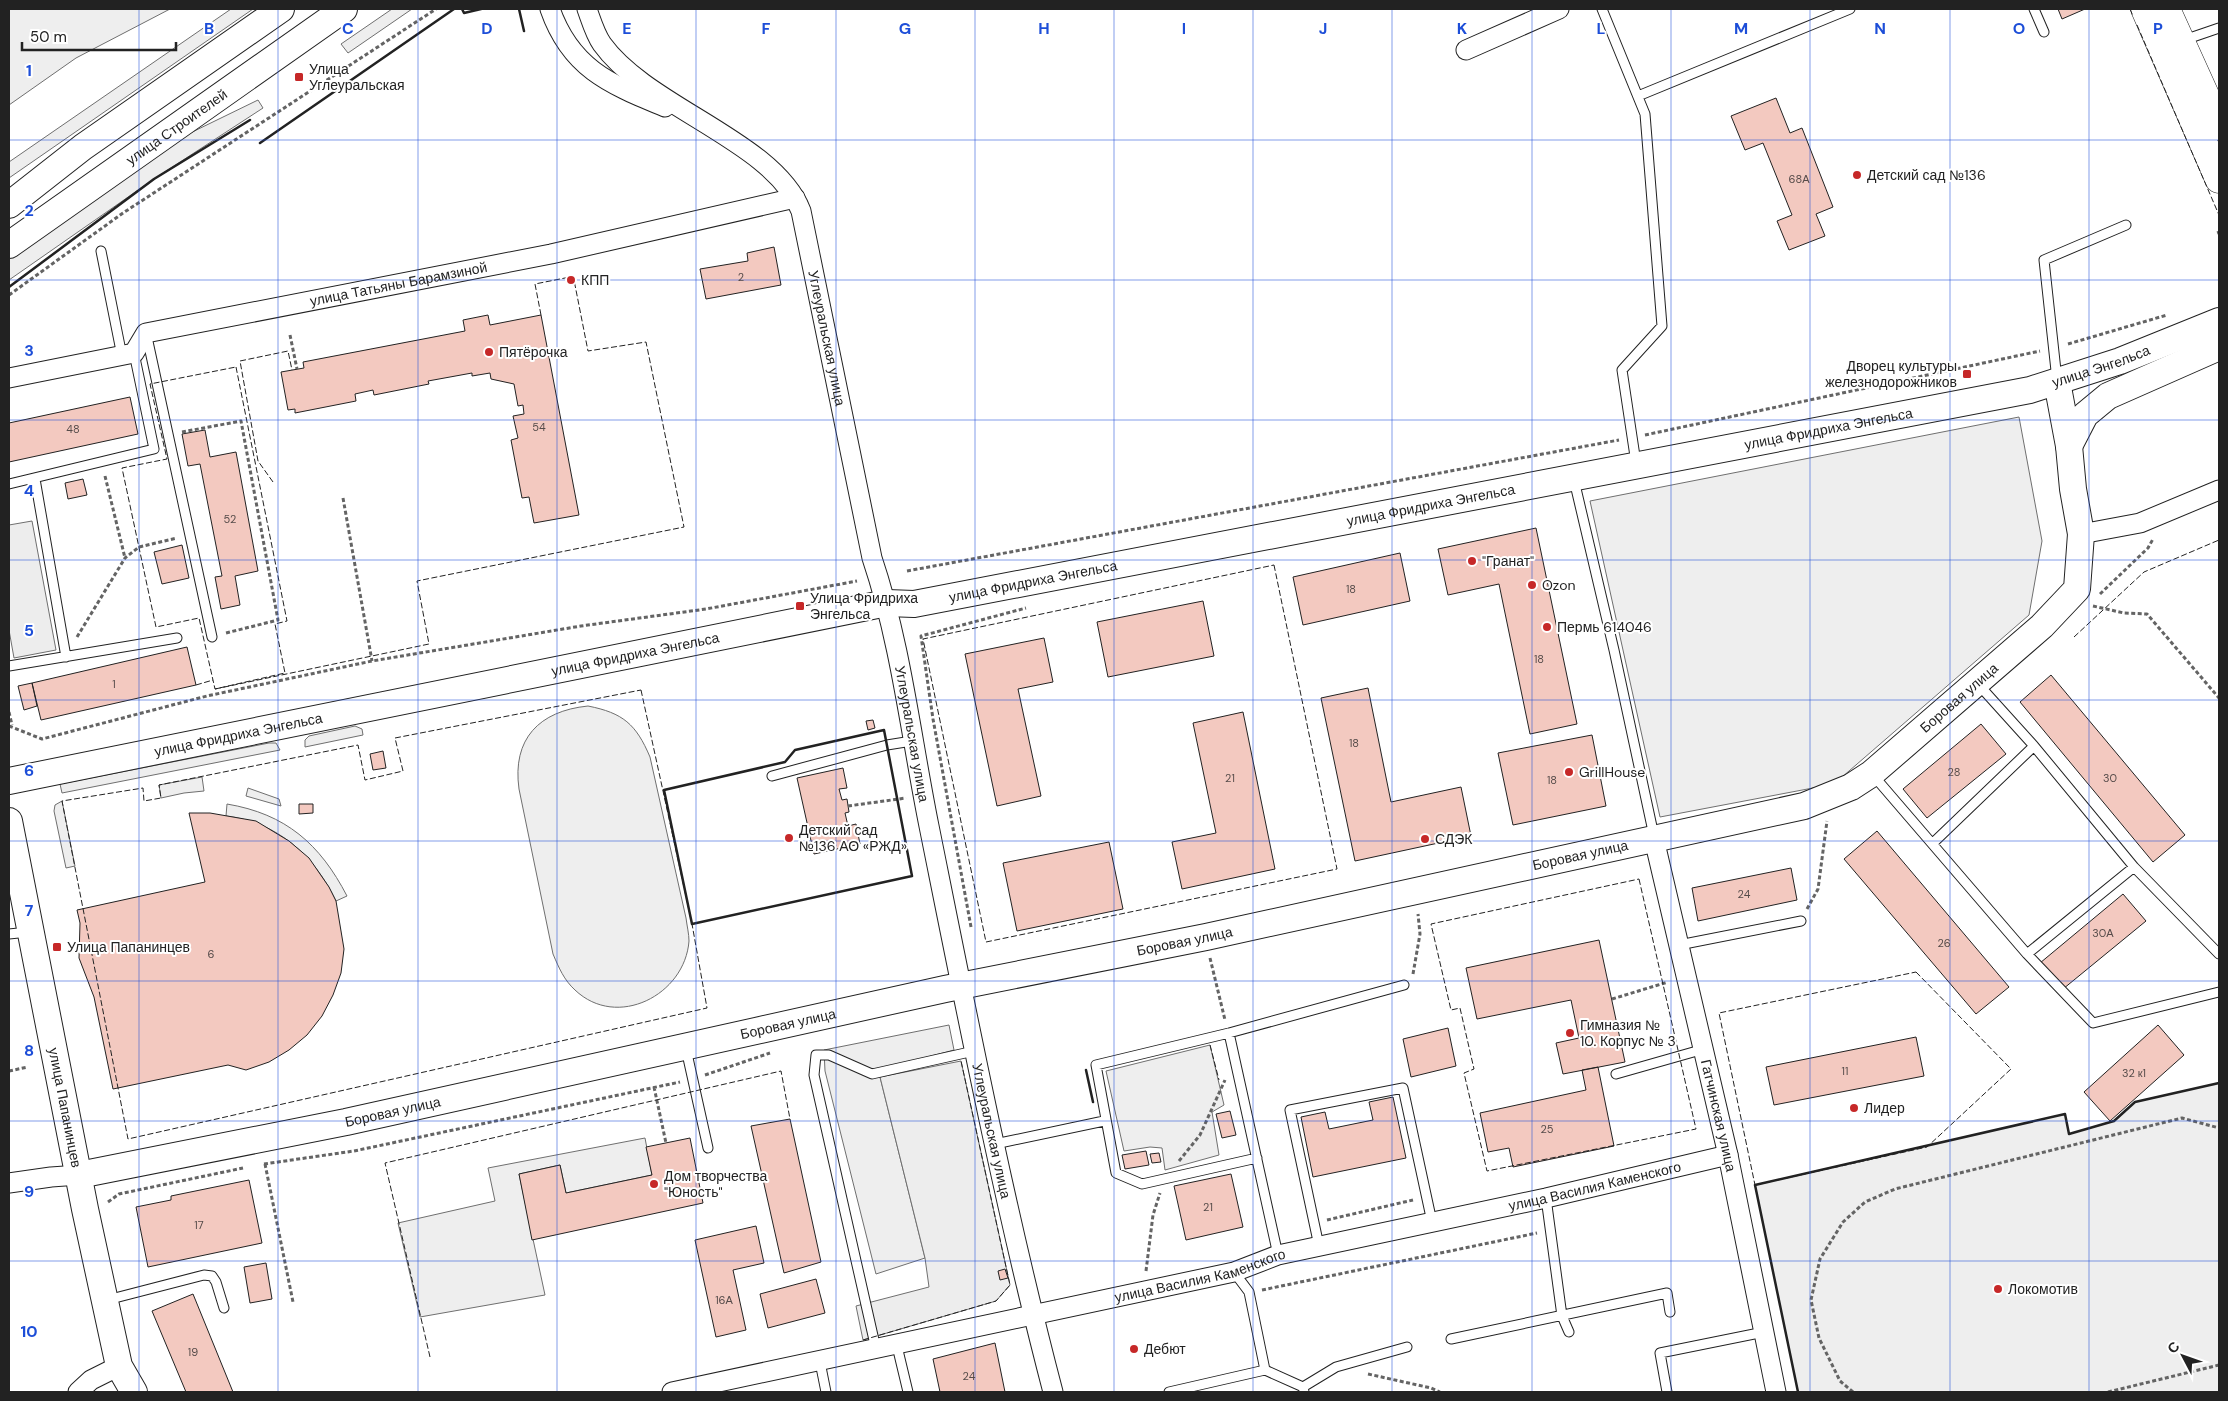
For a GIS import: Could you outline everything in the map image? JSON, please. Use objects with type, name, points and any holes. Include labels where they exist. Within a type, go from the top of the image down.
[{"type":"main road","points":[[9,205],[83,147],[281,9]]},
{"type":"main road","name":"улица Строителей","points":[[9,245],[344,9]]},
{"type":"main road","points":[[2144,9],[2219,178]]},
{"type":"main road","points":[[2166,9],[2219,126]]},
{"type":"main road","name":"улица Энгельса","points":[[2057,382],[2120,361],[2219,322]]},
{"type":"main road","name":"улица Энгельса","points":[[2057,382],[2137,383],[2219,347]]},
{"type":"main road","name":"улица Фридриха Энгельса","points":[[9,780],[887,603],[914,604],[2030,390],[2057,382]]},
{"type":"main road","name":"Боровая улица","points":[[79,1175],[346,1122],[961,986],[1206,937],[1804,806],[1851,787],[1871,774],[2042,626],[2077,589],[2081,534],[2073,489],[2069,446],[2057,382]]},
{"type":"main road","points":[[2069,446],[2085,415],[2108,396],[2137,383]]},
{"type":"main road","name":"улица Папанинцев","points":[[9,821],[19,933],[79,1175],[119,1366],[134,1392]]},
{"type":"street","points":[[550,9],[557,29],[569,49],[602,77],[622,90],[700,121]]},
{"type":"street","points":[[587,9],[602,44],[622,65],[664,99],[700,121]]},
{"type":"street","points":[[1466,50],[1559,9]]},
{"type":"street","name":"Углеуральская улица","points":[[700,121],[760,162],[778,177],[795,198],[801,211],[872,558],[887,603],[912,741],[974,1051],[1033,1316],[1053,1392]]},
{"type":"street","name":"улица Татьяны Барамзиной","points":[[146,333],[551,254],[795,198]]},
{"type":"street","points":[[9,378],[128,354],[146,333]]},
{"type":"street","points":[[2081,534],[2140,523],[2219,490]]},
{"type":"street","name":"Гатчинская улица","points":[[1654,839],[1728,1155],[1776,1392]]},
{"type":"street","name":"улица Василия Каменского","points":[[672,1392],[897,1346],[1234,1272],[1278,1255],[1546,1198],[1728,1155]]},
{"type":"street","points":[[9,1183],[79,1175]]},
{"type":"street","points":[[78,1392],[91,1380],[119,1366]]},
{"type":"lane","points":[[1602,9],[1645,114],[1662,326],[1622,370],[1636,465]]},
{"type":"lane","points":[[1638,96],[1835,12],[1850,9]]},
{"type":"lane","points":[[2034,9],[2044,32]]},
{"type":"lane","points":[[2180,41],[2219,28]]},
{"type":"lane","points":[[2057,382],[2044,260],[2126,225]]},
{"type":"lane","points":[[9,484],[154,449],[101,251]]},
{"type":"lane","points":[[146,333],[212,637]]},
{"type":"lane","points":[[1573,477],[1614,650],[1654,839]]},
{"type":"lane","points":[[35,479],[66,657]]},
{"type":"lane","points":[[9,666],[177,638]]},
{"type":"lane","points":[[1976,683],[2034,746],[2134,867],[2219,954]]},
{"type":"lane","points":[[772,776],[887,745],[912,741]]},
{"type":"lane","points":[[1933,843],[2034,746]]},
{"type":"lane","points":[[1871,774],[1933,843],[2027,954],[2092,1024],[2219,992]]},
{"type":"lane","points":[[2027,954],[2134,867]]},
{"type":"lane","points":[[1679,945],[1801,921]]},
{"type":"lane","points":[[1257,1158],[1142,1184],[1116,1173],[1104,1121],[1096,1065],[1229,1033],[1404,985]]},
{"type":"lane","points":[[1229,1033],[1278,1255]]},
{"type":"lane","points":[[685,1046],[708,1148]]},
{"type":"lane","points":[[1616,1074],[1704,1049]]},
{"type":"lane","points":[[876,1350],[814,1075],[816,1055],[830,1055],[872,1074],[974,1051]]},
{"type":"lane","points":[[1319,1246],[1290,1110],[1403,1088],[1432,1222]]},
{"type":"lane","points":[[994,1144],[1104,1121]]},
{"type":"lane","points":[[1546,1198],[1562,1316],[1569,1332]]},
{"type":"lane","points":[[1234,1272],[1250,1292],[1265,1370]]},
{"type":"lane","points":[[105,1301],[204,1275],[212,1276],[216,1282],[224,1308]]},
{"type":"lane","points":[[1451,1339],[1667,1293],[1670,1312]]},
{"type":"lane","points":[[1667,1392],[1660,1353],[1764,1332]]},
{"type":"lane","points":[[897,1346],[908,1392]]},
{"type":"lane","points":[[1169,1392],[1265,1370],[1303,1390],[1336,1366],[1407,1347]]},
{"type":"lane","points":[[820,1362],[826,1392]]},
{"type":"path","points":[[9,295],[123,213],[436,9]]},
{"type":"path","points":[[907,571],[1632,437],[2054,348],[2171,314]]},
{"type":"path","points":[[290,335],[297,369]]},
{"type":"path","points":[[167,435],[241,421],[278,620],[212,637]]},
{"type":"path","points":[[101,462],[125,558]]},
{"type":"path","points":[[342,498],[372,661]]},
{"type":"path","points":[[66,657],[125,558],[139,547],[189,535]]},
{"type":"path","points":[[9,712],[10,725],[42,739],[207,696],[372,661],[581,626],[706,609],[857,581]]},
{"type":"path","points":[[2090,605],[2124,613],[2147,614],[2219,698]]},
{"type":"path","points":[[921,636],[933,719],[972,932]]},
{"type":"path","points":[[848,806],[909,797]]},
{"type":"path","points":[[1801,921],[1818,889],[1828,818]]},
{"type":"path","points":[[1404,985],[1415,972],[1420,934],[1417,911]]},
{"type":"path","points":[[1210,957],[1229,1033]]},
{"type":"path","points":[[1612,999],[1676,980]]},
{"type":"path","points":[[9,1071],[28,1067]]},
{"type":"path","points":[[654,1087],[666,1143]]},
{"type":"path","points":[[1853,1392],[1840,1380],[1819,1338],[1811,1300],[1820,1259],[1843,1222],[1865,1202],[1895,1189],[2182,1118],[2219,1128]]},
{"type":"path","points":[[265,1164],[293,1302]]},
{"type":"path","points":[[1314,1223],[1427,1196]]},
{"type":"path","points":[[1250,1292],[1550,1231]]},
{"type":"path","points":[[2108,1392],[2219,1365]]},
{"type":"path","points":[[1336,1366],[1431,1388],[1440,1392]]},
{"type":"shaded area","points":[[9,9],[170,9],[76,58],[9,105]]},
{"type":"shaded area","points":[[231,9],[253,9],[9,178],[9,162]]},
{"type":"shaded area","points":[[392,9],[412,9],[348,53],[341,44]]},
{"type":"shaded area","points":[[258,100],[263,108],[154,179],[9,280],[9,256],[182,137]]},
{"type":"shaded area","points":[[2019,417],[2042,541],[2029,615],[1834,784],[1660,817],[1590,501]]},
{"type":"shaded area","points":[[32,521],[56,650],[14,658],[9,630],[9,525]]},
{"type":"shaded area","points":[[588,706],[610,712],[627,722],[639,736],[650,757],[688,933],[689,941],[685,960],[675,977],[662,991],[646,1001],[628,1006],[610,1007],[592,1002],[571,986],[560,969],[553,954],[519,789],[518,771],[520,756],[525,742],[533,731],[543,721],[556,714]]},
{"type":"shaded area","points":[[355,726],[362,729],[363,735],[305,747],[305,740],[309,736]]},
{"type":"shaded area","points":[[276,743],[280,750],[62,793],[60,784]]},
{"type":"shaded area","points":[[202,777],[204,791],[161,798],[159,785]]},
{"type":"shaded area","points":[[248,788],[279,799],[281,806],[246,796]]},
{"type":"shaded area","points":[[62,801],[75,866],[66,868],[54,811],[55,805]]},
{"type":"shaded area","points":[[227,804],[267,815],[299,834],[325,861],[347,896],[336,901],[317,869],[305,855],[277,833],[262,825],[226,816]]},
{"type":"shaded area","points":[[949,1025],[954,1050],[882,1069],[880,1077],[925,1258],[876,1274],[825,1071],[824,1050]]},
{"type":"shaded area","points":[[1210,1045],[1224,1105],[1212,1112],[1219,1155],[1165,1170],[1162,1148],[1150,1147],[1124,1151],[1106,1071]]},
{"type":"shaded area","points":[[961,1061],[1010,1285],[996,1301],[863,1340],[856,1306],[929,1287],[925,1258],[880,1077]]},
{"type":"shaded area","name":"Локомотив","points":[[2219,1083],[2219,1392],[1798,1392],[1755,1185],[2065,1114],[2069,1134],[2114,1121],[2135,1102]]},
{"type":"shaded area","points":[[645,1138],[652,1175],[566,1193],[560,1165],[519,1174],[545,1295],[420,1317],[398,1223],[495,1201],[488,1168]]},
{"type":"building","points":[[2058,9],[2085,9],[2062,19]]},
{"type":"building","points":[[1776,98],[1790,133],[1802,128],[1833,207],[1816,214],[1825,236],[1789,250],[1777,221],[1792,215],[1763,143],[1745,150],[1731,116]]},
{"type":"building","points":[[774,247],[781,285],[706,299],[700,269],[748,261],[747,253]]},
{"type":"building","name":"КПП","points":[[567,277],[573,277],[574,283],[568,284]]},
{"type":"building","points":[[488,315],[490,325],[541,315],[579,515],[534,523],[529,497],[522,498],[511,440],[518,438],[513,416],[524,414],[523,405],[518,406],[514,384],[491,379],[490,373],[472,376],[472,373],[428,381],[429,384],[374,395],[373,390],[355,394],[356,401],[295,413],[295,409],[288,410],[281,372],[304,368],[303,362],[465,331],[463,320]]},
{"type":"building","points":[[130,397],[138,434],[9,462],[9,423]]},
{"type":"building","points":[[205,430],[210,457],[236,452],[258,571],[235,576],[240,605],[221,609],[215,577],[222,576],[200,464],[188,466],[182,434]]},
{"type":"building","points":[[83,479],[87,495],[68,499],[65,483]]},
{"type":"building","points":[[1536,528],[1577,724],[1530,734],[1499,584],[1448,595],[1438,549]]},
{"type":"building","points":[[182,545],[189,578],[162,584],[154,552]]},
{"type":"building","points":[[1400,553],[1410,601],[1303,625],[1293,577]]},
{"type":"building","points":[[1203,601],[1214,656],[1108,677],[1097,622]]},
{"type":"building","points":[[1044,638],[1053,682],[1018,689],[1041,796],[997,806],[965,654]]},
{"type":"building","points":[[187,647],[196,685],[41,720],[32,683]]},
{"type":"building","points":[[2051,675],[2185,835],[2153,862],[2020,702]]},
{"type":"building","points":[[32,683],[37,706],[24,710],[18,686]]},
{"type":"building","points":[[1368,688],[1391,802],[1461,787],[1471,836],[1355,861],[1321,698]]},
{"type":"building","points":[[1243,712],[1275,869],[1182,889],[1172,842],[1216,833],[1193,723]]},
{"type":"building","points":[[873,720],[875,728],[868,730],[866,721]]},
{"type":"building","points":[[1981,724],[2006,754],[1927,818],[1903,789]]},
{"type":"building","points":[[1592,735],[1606,806],[1513,825],[1498,753]]},
{"type":"building","points":[[383,751],[386,768],[373,770],[370,754]]},
{"type":"building","points":[[843,768],[847,788],[839,789],[842,800],[847,799],[849,812],[845,813],[848,826],[856,824],[860,844],[814,854],[797,778]]},
{"type":"building","points":[[299,804],[313,804],[313,813],[299,814]]},
{"type":"building","points":[[189,813],[210,813],[256,821],[289,841],[309,858],[329,887],[336,901],[344,949],[341,973],[333,995],[322,1016],[307,1035],[289,1050],[269,1062],[246,1070],[228,1065],[113,1089],[94,997],[79,958],[80,923],[77,910],[205,882]]},
{"type":"building","points":[[1877,831],[2009,987],[1976,1014],[1844,859]]},
{"type":"building","points":[[1109,842],[1123,909],[1017,931],[1003,863]]},
{"type":"building","points":[[1791,868],[1797,900],[1698,921],[1692,888]]},
{"type":"building","points":[[2123,894],[2146,921],[2063,989],[2040,963]]},
{"type":"building","points":[[1599,940],[1625,1062],[1563,1074],[1556,1043],[1579,1038],[1571,1000],[1477,1019],[1466,968]]},
{"type":"building","points":[[2158,1025],[2184,1055],[2110,1121],[2084,1092]]},
{"type":"building","points":[[1448,1028],[1456,1066],[1411,1077],[1403,1039]]},
{"type":"building","points":[[1916,1037],[1924,1076],[1774,1105],[1766,1067]]},
{"type":"building","points":[[1598,1067],[1614,1146],[1513,1167],[1509,1148],[1488,1152],[1480,1113],[1586,1090],[1582,1070]]},
{"type":"building","points":[[1393,1097],[1406,1158],[1313,1177],[1301,1117],[1325,1112],[1329,1129],[1373,1120],[1369,1102]]},
{"type":"building","points":[[1230,1111],[1236,1135],[1222,1138],[1216,1114]]},
{"type":"building","points":[[790,1119],[821,1262],[784,1273],[751,1126]]},
{"type":"building","name":"Дом творчества \"Юность\"","points":[[690,1138],[703,1203],[532,1240],[519,1174],[560,1165],[566,1193],[652,1175],[646,1147]]},
{"type":"building","points":[[1146,1151],[1149,1165],[1125,1169],[1122,1155]]},
{"type":"building","points":[[1159,1153],[1161,1162],[1152,1163],[1150,1154]]},
{"type":"building","points":[[1231,1174],[1243,1227],[1186,1240],[1174,1186]]},
{"type":"building","points":[[249,1180],[262,1243],[148,1267],[136,1207],[171,1200],[171,1196]]},
{"type":"building","points":[[756,1226],[764,1263],[733,1270],[746,1330],[716,1337],[695,1240]]},
{"type":"building","points":[[266,1263],[272,1299],[250,1303],[244,1267]]},
{"type":"building","points":[[1005,1269],[1008,1278],[1000,1280],[998,1271]]},
{"type":"building","points":[[816,1279],[825,1313],[768,1328],[760,1294]]},
{"type":"building","points":[[193,1294],[233,1392],[186,1392],[152,1311]]},
{"type":"building","points":[[995,1343],[1005,1392],[940,1392],[933,1359]]},
{"type":"fence","points":[[2130,9],[2133,16]]},
{"type":"fence","points":[[2137,25],[2219,215]]},
{"type":"fence","points":[[541,315],[535,284],[570,277]]},
{"type":"fence","points":[[215,689],[429,644],[417,581],[684,527],[646,342],[588,351],[574,280]]},
{"type":"fence","points":[[273,482],[258,461],[240,361],[288,351],[292,370]]},
{"type":"fence","points":[[236,367],[287,621],[275,624],[285,673],[215,689],[199,618],[156,627],[122,468],[167,459],[150,384],[236,367]]},
{"type":"fence","points":[[2074,637],[2144,572],[2219,540]]},
{"type":"fence","points":[[1274,565],[1337,869],[986,942],[923,639],[1274,565]]},
{"type":"fence","points":[[196,685],[213,680]]},
{"type":"fence","points":[[641,690],[692,924],[707,1008],[128,1139],[62,801],[143,788],[144,801],[161,798],[159,785],[358,745],[365,780],[403,771],[395,738],[641,690]]},
{"type":"fence","points":[[1639,879],[1696,1129],[1487,1171],[1464,1073],[1474,1069],[1460,1008],[1451,1010],[1431,924],[1639,879]]},
{"type":"fence","points":[[1916,972],[2011,1069],[1927,1147],[1755,1185],[1719,1013],[1916,972]]},
{"type":"fence","points":[[1210,1045],[1219,1080]]},
{"type":"fence","points":[[863,1340],[996,1301],[1010,1285],[961,1061]]},
{"type":"fence","points":[[430,1357],[385,1163],[781,1071],[790,1119]]},
{"type":"wall","points":[[260,143],[454,9]]},
{"type":"wall","points":[[462,9],[464,13],[481,9]]},
{"type":"wall","points":[[519,9],[524,31]]},
{"type":"wall","points":[[9,287],[154,179],[250,120]]},
{"type":"wall","points":[[884,730],[912,876],[692,924],[664,790],[785,762],[795,750],[884,730]]},
{"type":"wall","points":[[1086,1070],[1093,1102]]},
{"type":"wall","points":[[1798,1392],[1755,1185],[2065,1114],[2069,1134],[2114,1121],[2135,1102],[2219,1083]]},
{"type":"place","name":"Улица Углеуральская","points":[[299,77]]},
{"type":"place","name":"Детский сад №136","points":[[1857,175]]},
{"type":"place","name":"КПП","points":[[571,280]]},
{"type":"place","name":"Пятёрочка","points":[[489,352]]},
{"type":"place","name":"Дворец культуры железнодорожников","points":[[1967,374]]},
{"type":"place","name":"\"Гранат\"","points":[[1472,561]]},
{"type":"place","name":"Ozon","points":[[1532,585]]},
{"type":"place","name":"Улица Фридриха Энгельса","points":[[800,606]]},
{"type":"place","name":"Пермь 614046","points":[[1547,627]]},
{"type":"place","name":"GrillHouse","points":[[1569,772]]},
{"type":"place","name":"Детский сад №136 АО «РЖД»","points":[[789,838]]},
{"type":"place","name":"СДЭК","points":[[1425,839]]},
{"type":"place","name":"Улица Папанинцев","points":[[57,947]]},
{"type":"place","name":"Гимназия № 10. Корпус № 3","points":[[1570,1033]]},
{"type":"place","name":"Лидер","points":[[1854,1108]]},
{"type":"place","name":"Дом творчества \"Юность\"","points":[[654,1184]]},
{"type":"place","name":"Локомотив","points":[[1998,1289]]},
{"type":"place","name":"Дебют","points":[[1134,1349]]}]
